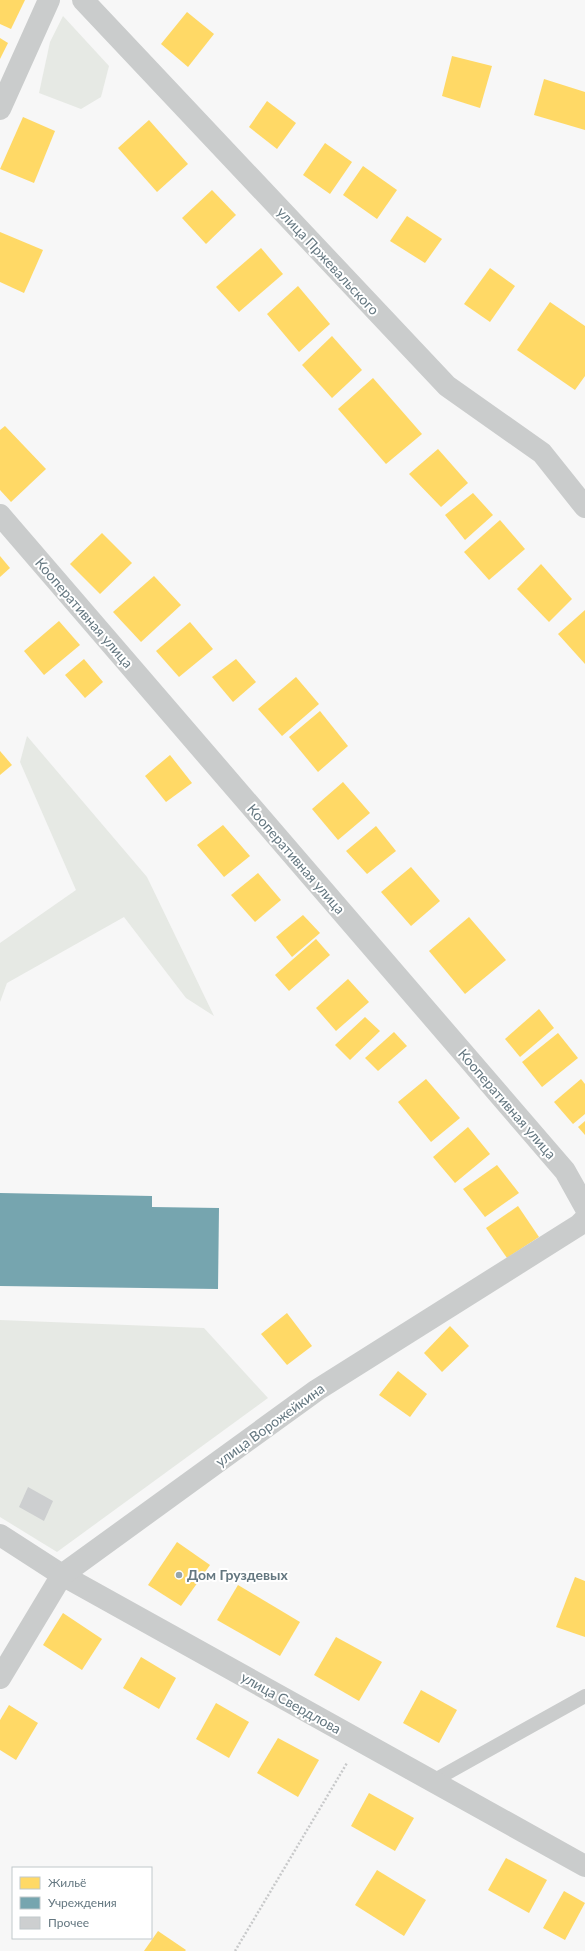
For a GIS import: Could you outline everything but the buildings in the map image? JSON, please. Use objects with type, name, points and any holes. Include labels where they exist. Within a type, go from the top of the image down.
[{"type":"street","points":[[0,109],[49,0]]},
{"type":"street","name":"улица Пржевальского","points":[[83,0],[447,386],[542,453],[585,507]]},
{"type":"street","name":"Кооперативная улица","points":[[0,516],[565,1171],[585,1207]]},
{"type":"street","name":"улица Ворожейкина","points":[[0,1678],[62,1574],[317,1390],[579,1225],[585,1218]]},
{"type":"street","name":"улица Свердлова","points":[[0,1535],[62,1574],[585,1866]]},
{"type":"lane","points":[[432,1781],[585,1696]]},
{"type":"path","points":[[235,1951],[360,1741]]},
{"type":"shaded area","points":[[63,16],[109,66],[101,97],[81,109],[39,93],[50,42]]},
{"type":"shaded area","points":[[27,736],[147,877],[214,1016],[186,998],[124,917],[7,983],[0,1002],[0,943],[76,890],[20,762]]},
{"type":"shaded area","points":[[0,1320],[204,1328],[268,1398],[57,1552],[0,1517]]},
{"type":"place","name":"Дом Груздевых","points":[[179,1575]]}]
